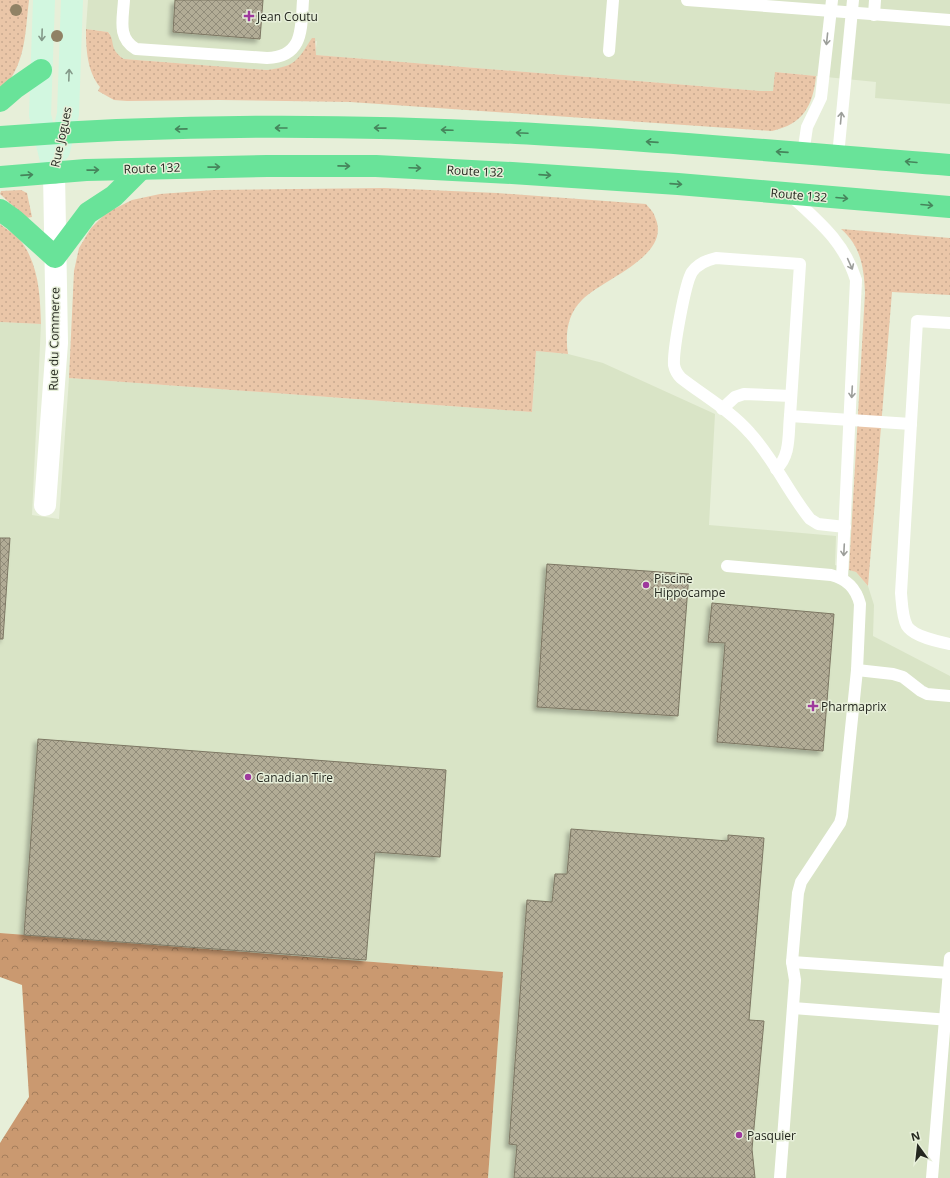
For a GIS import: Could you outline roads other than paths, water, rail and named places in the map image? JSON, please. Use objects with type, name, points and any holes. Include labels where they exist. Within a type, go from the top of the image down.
[{"type":"highway","points":[[0,101],[15,88],[41,70]]},
{"type":"highway","points":[[0,137],[54,133],[254,128],[431,129],[564,136],[950,165]]},
{"type":"highway","name":"Route 132","points":[[0,177],[86,170],[274,166],[390,167],[560,176],[950,207]]},
{"type":"highway","points":[[0,210],[14,220],[55,257],[88,213],[114,196],[141,169]]},
{"type":"street","name":"Rue Jogues","points":[[44,0],[40,115],[54,133]]},
{"type":"street","name":"Rue Jogues","points":[[54,173],[54,133],[68,114],[72,0]]},
{"type":"street","name":"Rue du Commerce","points":[[45,504],[56,343],[54,173]]},
{"type":"lane","points":[[124,0],[123,34],[126,41],[136,50],[267,58],[280,56],[290,51],[297,45],[300,38],[303,0]]},
{"type":"lane","points":[[609,51],[613,0]]},
{"type":"lane","points":[[687,0],[831,6],[852,13],[950,20]]},
{"type":"lane","points":[[838,156],[853,0]]},
{"type":"lane","points":[[874,15],[875,0]]},
{"type":"lane","points":[[803,154],[807,127],[821,98],[831,6]]},
{"type":"lane","points":[[789,194],[838,241],[852,267],[856,280],[842,578]]},
{"type":"lane","points":[[776,469],[782,464],[788,449],[800,264],[716,258],[700,264],[690,276],[686,290],[674,364],[676,371],[681,378],[737,420],[750,433],[810,519],[818,524],[845,527]]},
{"type":"lane","points":[[950,323],[917,321],[901,592],[903,613],[908,627],[925,637],[950,644]]},
{"type":"lane","points":[[722,409],[735,397],[744,394],[791,396]]},
{"type":"lane","points":[[790,416],[912,424]]},
{"type":"lane","points":[[727,566],[831,575],[842,578],[853,587],[860,604],[857,670],[842,816],[840,823],[801,882],[798,893],[792,962],[795,980],[780,1178]]},
{"type":"lane","points":[[857,670],[893,674],[903,677],[927,694],[950,696]]},
{"type":"lane","points":[[932,1178],[947,1020],[950,958]]},
{"type":"lane","points":[[792,962],[949,973]]},
{"type":"lane","points":[[793,1008],[947,1020]]},
{"type":"place","name":"Jean Coutu","points":[[249,16]]},
{"type":"place","name":"Piscine Hippocampe","points":[[646,585]]},
{"type":"place","name":"Pharmaprix","points":[[813,706]]},
{"type":"place","name":"Canadian Tire","points":[[248,777]]},
{"type":"place","name":"Pasquier","points":[[739,1135]]}]
